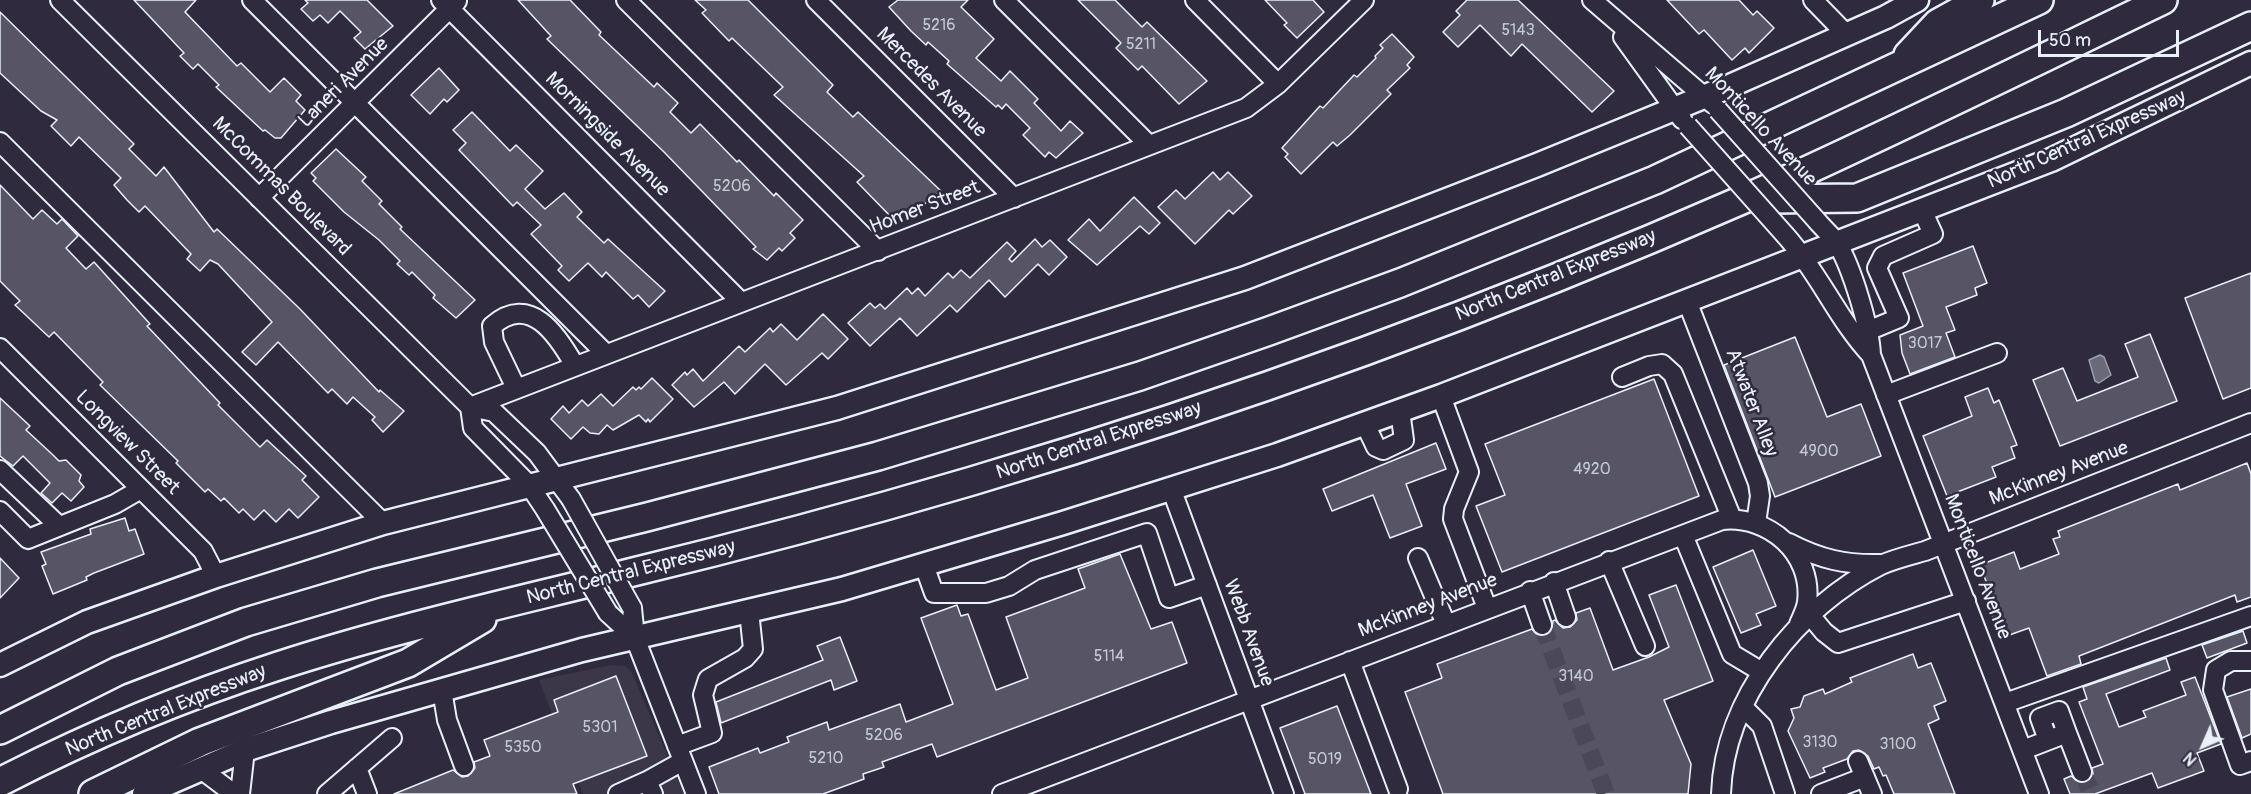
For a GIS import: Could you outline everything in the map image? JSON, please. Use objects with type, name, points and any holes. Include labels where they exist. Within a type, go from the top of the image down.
[{"type":"highway","points":[[1899,65],[1938,23],[1980,0]]},
{"type":"highway","points":[[0,730],[118,671],[246,622],[377,583],[636,520],[878,456],[1140,376],[1237,342],[1400,283],[1655,180],[2039,0]]},
{"type":"highway","name":"North Central Expressway","points":[[0,782],[114,728],[243,678],[340,647],[885,506],[1159,423],[1439,323],[1742,200],[1910,123],[2163,0]]},
{"type":"highway","points":[[1742,200],[1857,198],[2066,112],[2251,26]]},
{"type":"highway","points":[[93,794],[200,742],[408,663],[510,603]]},
{"type":"main road","points":[[0,665],[87,622],[216,576],[383,523],[837,408],[992,357],[1151,310],[1245,278],[1680,118],[1917,0]]},
{"type":"main road","name":"North Central Expressway","points":[[144,794],[245,750],[442,690],[634,638],[842,589],[1171,488],[1365,424],[2051,160],[2251,63]]},
{"type":"street","name":"McCommas Boulevard","points":[[60,0],[470,407],[495,412],[537,453],[571,498],[632,608],[634,638],[654,682],[696,794]]},
{"type":"street","points":[[252,0],[606,354]]},
{"type":"street","points":[[626,0],[878,251]]},
{"type":"street","name":"Mercedes Avenue","points":[[816,0],[1014,198]]},
{"type":"street","points":[[1004,0],[1148,144]]},
{"type":"street","points":[[1195,0],[1278,84]]},
{"type":"street","name":"Homer Street","points":[[470,407],[1246,108],[1278,84],[1364,0]]},
{"type":"street","name":"Monticello Avenue","points":[[1592,0],[1610,18],[1712,103],[1837,243],[1870,330],[1871,355],[2039,794]]},
{"type":"street","points":[[1813,0],[1847,35]]},
{"type":"street","name":"Laneri Avenue","points":[[259,198],[356,104],[450,3]]},
{"type":"street","name":"Morningside Avenue","points":[[450,3],[741,302]]},
{"type":"street","name":"Monticello Avenue","points":[[1610,18],[1680,118],[1804,256],[1855,338],[1871,355]]},
{"type":"street","points":[[0,142],[383,523]]},
{"type":"street","points":[[1870,330],[1899,318],[1877,268],[1883,256],[1933,234],[1922,210]]},
{"type":"street","name":"Atwater Alley","points":[[1687,301],[1758,483],[1760,496],[1756,523]]},
{"type":"street","points":[[516,388],[494,342],[492,326],[505,315],[522,312],[543,322],[562,343],[575,366]]},
{"type":"street","name":"Longview Street","points":[[0,348],[203,551],[216,576]]},
{"type":"street","points":[[1887,395],[1997,353]]},
{"type":"street","points":[[1622,377],[1649,366],[1662,364],[1673,374],[1732,519]]},
{"type":"street","points":[[1441,396],[1469,472],[1454,509],[1454,519],[1487,608]]},
{"type":"street","name":"McCommas Boulevard","points":[[470,407],[473,428],[529,485],[608,613],[634,638]]},
{"type":"street","points":[[1365,424],[1372,442],[1383,450],[1404,440],[1400,411]]},
{"type":"street","name":"McKinney Avenue","points":[[1002,794],[1530,591],[1722,520],[1732,519],[1756,523],[1785,541],[1799,558],[1806,579],[1810,615],[1883,564],[1944,543],[2250,425]]},
{"type":"street","points":[[2,476],[59,526]]},
{"type":"street","name":"Webb Avenue","points":[[1171,488],[1284,794]]},
{"type":"street","points":[[0,511],[28,539],[115,504],[141,489]]},
{"type":"street","points":[[924,565],[934,593],[986,593],[1009,586],[1035,570],[1147,533],[1169,598],[1207,585]]},
{"type":"street","points":[[1683,534],[1732,654],[1762,672]]},
{"type":"street","points":[[1785,541],[1815,557],[1848,565],[1883,564]]},
{"type":"street","points":[[1418,558],[1446,624]]},
{"type":"street","points":[[1610,561],[1644,646]]},
{"type":"street","points":[[1554,582],[1566,617]]},
{"type":"street","points":[[1530,591],[1542,625]]},
{"type":"street","points":[[1721,794],[1728,748],[1744,708],[1762,672],[1810,615],[1824,632],[1838,643],[1966,601]]},
{"type":"street","points":[[618,794],[650,788],[680,754],[712,733],[703,695],[705,687],[708,679],[745,658],[753,649],[749,611]]},
{"type":"street","points":[[2005,703],[2251,616]]},
{"type":"street","points":[[1350,661],[1398,789]]},
{"type":"street","points":[[2251,661],[2231,661],[2216,670],[2213,690],[2240,765],[2251,761]]},
{"type":"street","points":[[442,690],[447,720],[464,766]]},
{"type":"street","points":[[1744,708],[1762,726],[1785,794]]},
{"type":"street","points":[[2023,750],[2067,733],[2082,772]]},
{"type":"street","points":[[327,794],[392,738]]},
{"type":"street","points":[[240,794],[245,750]]},
{"type":"street","points":[[357,768],[367,794]]},
{"type":"street","points":[[201,769],[234,794]]},
{"type":"street","points":[[1821,794],[1865,777]]},
{"type":"shaded area","points":[[611,665],[625,666],[631,671],[684,794],[583,794],[539,680]]},
{"type":"water","points":[[2100,355],[2104,357],[2111,375],[2099,383],[2095,381],[2089,360]]},
{"type":"building","points":[[134,0],[196,0],[185,12],[237,66],[241,63],[270,92],[284,78],[301,95],[296,101],[305,110],[281,138],[275,138],[265,130],[263,131],[216,87],[219,85],[198,64],[193,69],[180,56],[184,53]]},
{"type":"building","points":[[305,0],[367,0],[393,26],[365,49],[354,38],[361,32],[340,11],[328,23],[320,15],[313,21],[301,9],[308,3]]},
{"type":"building","points":[[518,0],[570,0],[601,32],[599,35],[654,87],[657,83],[678,103],[670,112],[691,133],[700,124],[737,162],[739,160],[774,196],[776,193],[803,220],[790,233],[795,238],[782,251],[779,248],[767,260],[753,249],[756,247],[664,152],[547,39],[551,36]]},
{"type":"building","points":[[695,0],[748,0],[833,85],[827,92],[853,117],[858,112],[941,191],[912,214],[908,210],[895,221],[857,182],[864,176],[774,95],[783,87],[732,38],[729,41],[702,13],[706,10]]},
{"type":"building","points":[[898,0],[968,0],[961,7],[994,39],[976,58],[1001,81],[1010,71],[1038,99],[1034,103],[1061,131],[1070,121],[1083,133],[1056,158],[1049,152],[1045,157],[1023,135],[1030,128],[1006,104],[1002,109],[998,105],[996,107],[947,64],[949,61],[928,42],[926,45],[911,31],[889,7]]},
{"type":"building","points":[[1078,0],[1115,0],[1142,27],[1147,22],[1207,81],[1179,104],[1142,66],[1138,70],[1116,48],[1121,43]]},
{"type":"building","points":[[1265,0],[1313,0],[1324,12],[1297,38],[1284,25],[1287,23]]},
{"type":"building","points":[[1467,0],[1518,0],[1614,91],[1592,112],[1522,44],[1511,56],[1480,25],[1458,47],[1443,32],[1460,15],[1456,11]]},
{"type":"building","points":[[1667,0],[1739,0],[1753,15],[1757,11],[1774,28],[1749,53],[1745,48],[1732,60],[1704,30],[1699,34]]},
{"type":"building","points":[[0,12],[134,144],[129,149],[156,176],[164,167],[214,232],[217,229],[300,309],[379,392],[380,390],[404,411],[383,432],[372,420],[375,417],[353,397],[347,404],[332,389],[328,393],[278,342],[256,365],[242,352],[272,322],[218,264],[210,260],[200,271],[187,259],[191,254],[145,206],[139,212],[114,185],[121,178],[79,137],[71,146],[51,126],[57,120],[41,111],[0,73]]},
{"type":"building","points":[[1392,34],[1414,57],[1407,65],[1410,68],[1387,90],[1391,94],[1350,135],[1337,146],[1333,142],[1301,174],[1285,157],[1288,154],[1282,148],[1320,106],[1323,108],[1354,75],[1357,77],[1376,58],[1375,56],[1383,48],[1380,45]]},
{"type":"building","points":[[439,68],[459,90],[447,102],[444,99],[430,114],[411,95]]},
{"type":"building","points":[[472,112],[510,151],[516,145],[543,171],[525,189],[545,209],[564,193],[582,212],[577,217],[604,243],[608,239],[665,291],[649,307],[638,295],[633,299],[606,272],[602,277],[588,263],[569,281],[558,270],[562,266],[531,234],[541,225],[517,202],[513,206],[459,150],[466,143],[453,130]]},
{"type":"building","points":[[336,149],[366,177],[362,181],[382,201],[379,204],[402,227],[400,229],[475,300],[456,318],[433,298],[435,295],[412,272],[409,275],[397,264],[400,261],[379,240],[344,212],[313,181],[316,178],[311,173]]},
{"type":"building","points":[[1213,172],[1220,180],[1228,172],[1252,196],[1233,214],[1229,210],[1195,244],[1158,207],[1176,190],[1185,199]]},
{"type":"building","points":[[0,185],[33,219],[42,210],[57,224],[62,219],[78,236],[66,248],[86,269],[94,262],[150,324],[147,326],[220,403],[218,405],[260,447],[267,440],[306,476],[302,480],[319,497],[298,518],[289,509],[276,522],[264,510],[254,520],[243,509],[239,513],[224,498],[221,501],[208,489],[205,492],[176,463],[178,461],[100,385],[103,382],[54,332],[49,337],[15,305],[20,301],[0,281]]},
{"type":"building","points":[[1134,197],[1160,223],[1149,234],[1140,226],[1097,265],[1068,240],[1089,219],[1100,231]]},
{"type":"building","points":[[1035,239],[1042,247],[1050,240],[1067,257],[1049,275],[1038,264],[1005,297],[989,280],[957,312],[950,305],[917,336],[900,318],[870,346],[848,323],[870,303],[875,308],[880,304],[885,309],[907,288],[912,294],[918,288],[925,296],[948,273],[953,278],[961,270],[970,278],[1007,242],[1016,251],[1009,259],[1012,262]]},
{"type":"building","points":[[1973,246],[1987,283],[1975,288],[1977,295],[1946,307],[1955,330],[1946,333],[1955,357],[1910,374],[1902,353],[1900,335],[1923,326],[1903,273]]},
{"type":"building","points":[[2251,273],[2251,388],[2223,399],[2185,298]]},
{"type":"building","points":[[823,314],[848,339],[828,359],[822,353],[786,385],[765,364],[735,394],[724,382],[694,407],[672,385],[685,372],[687,375],[693,369],[703,381],[739,346],[745,352],[770,328],[773,332],[781,324],[797,340]]},
{"type":"building","points":[[2150,334],[2177,401],[2060,446],[2033,380],[2063,368],[2077,401],[2138,377],[2125,344]]},
{"type":"building","points":[[1795,337],[1827,417],[1861,404],[1881,456],[1775,497],[1724,365]]},
{"type":"building","points":[[652,378],[673,399],[650,422],[648,419],[646,422],[639,415],[613,430],[607,425],[599,434],[590,433],[583,427],[571,439],[551,419],[563,406],[569,413],[582,400],[588,406],[601,394],[613,406],[633,387],[636,390],[639,387],[641,389]]},
{"type":"building","points":[[1654,379],[1699,496],[1502,572],[1476,506],[1505,495],[1485,444]]},
{"type":"building","points":[[1988,388],[1994,403],[1999,400],[2017,445],[2011,447],[2015,458],[1992,467],[1996,477],[1947,496],[1923,436],[1972,416],[1965,397]]},
{"type":"building","points":[[0,398],[30,426],[26,430],[59,461],[66,460],[81,475],[79,481],[84,487],[71,501],[62,493],[52,503],[41,493],[50,483],[23,456],[13,466],[0,456]]},
{"type":"building","points":[[1436,443],[1446,469],[1406,484],[1422,526],[1390,538],[1373,495],[1332,511],[1323,489]]},
{"type":"building","points":[[2247,463],[2251,474],[2251,597],[2237,602],[2235,595],[2079,656],[2081,664],[2047,676],[2029,628],[2001,638],[1988,605],[1994,603],[1980,565],[2014,552],[2020,569],[2059,554],[2053,539],[2060,537],[2058,531],[2178,484],[2180,490]]},
{"type":"building","points":[[125,518],[129,531],[135,529],[144,554],[94,573],[86,577],[87,580],[53,594],[42,566],[46,564],[41,552],[91,534],[90,529]]},
{"type":"building","points":[[1753,550],[1776,606],[1756,614],[1761,625],[1741,633],[1713,567]]},
{"type":"building","points":[[1120,554],[1151,629],[1172,622],[1187,663],[937,757],[932,744],[882,762],[884,767],[863,774],[864,779],[823,794],[719,794],[709,767],[758,748],[760,753],[789,742],[787,737],[827,722],[829,730],[900,704],[906,722],[953,704],[921,618],[957,605],[961,616],[968,614],[996,690],[1028,678],[1006,617],[1085,588],[1078,569]]},
{"type":"building","points":[[0,558],[19,578],[0,598]]},
{"type":"building","points":[[1676,585],[1713,681],[1664,700],[1691,764],[1688,794],[1443,794],[1405,692],[1442,678],[1437,664],[1532,629],[1539,636],[1546,635],[1551,632],[1555,620],[1563,628],[1570,627],[1577,620],[1576,613],[1590,608],[1613,670],[1649,657],[1669,647],[1649,595]]},
{"type":"building","points":[[2243,631],[2247,643],[2207,658],[2202,645]]},
{"type":"building","points":[[840,637],[857,681],[834,690],[831,680],[721,723],[716,702],[823,660],[817,646]]},
{"type":"building","points":[[1913,654],[1918,668],[1931,663],[1946,701],[1934,706],[1939,719],[1928,724],[1955,794],[1894,794],[1886,775],[1883,776],[1879,767],[1874,769],[1868,756],[1859,750],[1853,751],[1847,759],[1823,768],[1825,772],[1810,778],[1788,731],[1794,718],[1791,709],[1800,707],[1804,696],[1823,689],[1825,694],[1852,682],[1850,678]]},
{"type":"building","points":[[2166,658],[2170,670],[2106,694],[2119,727],[2146,717],[2143,711],[2186,695],[2181,682],[2195,677],[2221,744],[2197,753],[2204,771],[2158,788],[2152,773],[2095,794],[2070,794],[2064,779],[2071,776],[2080,783],[2087,782],[2093,774],[2092,768],[2103,764],[2079,702],[2087,699],[2083,687]]},
{"type":"building","points":[[616,676],[647,756],[573,784],[577,794],[394,794],[453,770],[462,777],[468,776],[475,768],[474,762],[490,756],[484,740],[558,712],[554,700]]},
{"type":"building","points":[[2251,689],[2251,734],[2242,738],[2227,697]]},
{"type":"building","points":[[1337,706],[1371,794],[1305,794],[1280,728]]},
{"type":"tunnel","points":[[1542,625],[1606,794]]},
{"type":"tunnel","points":[[2082,772],[2092,794]]}]
